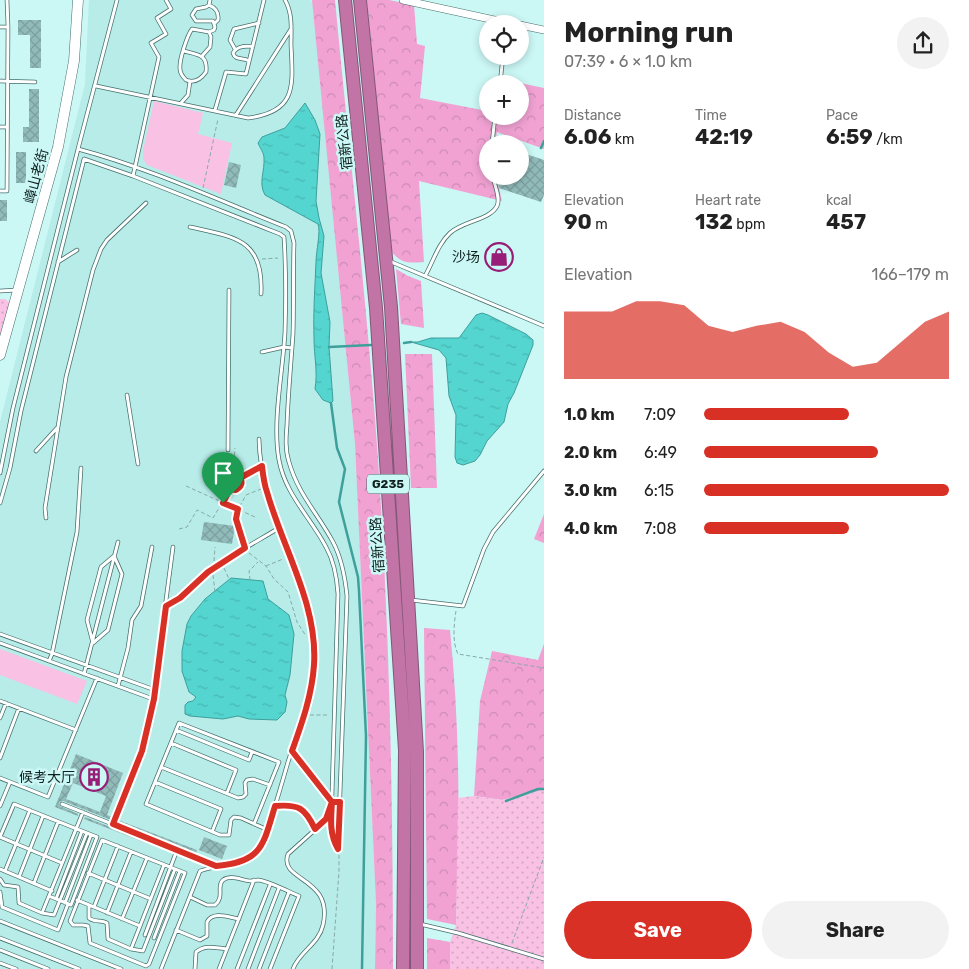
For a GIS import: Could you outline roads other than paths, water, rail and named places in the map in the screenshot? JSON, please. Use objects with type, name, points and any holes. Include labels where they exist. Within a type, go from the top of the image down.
[{"type":"highway","name":"宿新公路","points":[[344,0],[376,308],[405,740],[403,969]]},
{"type":"highway","name":"宿新公路","points":[[360,0],[391,307],[417,752],[417,969]]},
{"type":"street","name":"嶂山老街","points":[[0,355],[58,147],[74,61],[78,0]]},
{"type":"street","points":[[403,0],[437,4],[479,15]]},
{"type":"street","points":[[529,27],[544,30]]},
{"type":"lane","points":[[0,190],[7,190],[7,0]]},
{"type":"lane","points":[[0,473],[13,408],[117,0]]},
{"type":"lane","points":[[133,176],[159,57],[151,43],[166,34],[156,18],[171,9],[166,0]]},
{"type":"lane","points":[[217,111],[226,72],[246,74],[264,0]]},
{"type":"lane","points":[[96,86],[248,118],[265,116],[278,108],[288,96],[292,82],[291,12],[285,0]]},
{"type":"lane","points":[[190,82],[182,75],[180,70],[189,34],[192,30],[209,32],[214,30],[214,24],[218,20],[218,11],[209,2],[206,7],[196,9],[193,12],[193,19],[200,22],[209,20],[213,21],[214,24]]},
{"type":"lane","points":[[249,61],[237,59],[234,56],[235,49],[230,40],[234,30],[259,22]]},
{"type":"lane","points":[[0,27],[8,27]]},
{"type":"lane","points":[[236,115],[291,29]]},
{"type":"lane","points":[[202,56],[210,47],[211,37],[209,32]]},
{"type":"lane","points":[[235,49],[253,46]]},
{"type":"lane","points":[[184,51],[202,56],[205,59],[206,72],[199,80],[190,82]]},
{"type":"lane","points":[[0,81],[35,82]]},
{"type":"lane","points":[[181,103],[188,95],[190,82]]},
{"type":"lane","points":[[0,127],[7,127]]},
{"type":"lane","points":[[0,503],[84,159],[133,176],[284,237],[284,347],[278,446],[285,479],[297,503],[326,546],[337,579],[331,832],[338,849],[346,578],[332,540],[305,500],[293,476],[288,460],[286,446],[292,348],[294,243],[290,231],[286,227],[134,167],[78,149]]},
{"type":"lane","points":[[425,276],[443,241],[451,232],[460,226],[491,214],[498,205],[495,185]]},
{"type":"lane","points":[[46,518],[66,377],[93,270],[100,250],[107,240],[146,203]]},
{"type":"lane","points":[[190,227],[230,236],[244,244],[256,260],[262,276],[261,294]]},
{"type":"lane","points":[[58,262],[77,250]]},
{"type":"lane","points":[[386,260],[544,326]]},
{"type":"lane","points":[[0,291],[19,290]]},
{"type":"lane","points":[[228,450],[229,290]]},
{"type":"lane","points":[[262,352],[284,347],[292,348]]},
{"type":"lane","points":[[127,395],[138,464]]},
{"type":"lane","points":[[36,452],[58,428]]},
{"type":"lane","points":[[161,969],[200,871],[246,860],[262,846],[304,715],[312,682],[314,663],[309,616],[266,487],[259,439]]},
{"type":"lane","points":[[49,661],[77,532],[81,468]]},
{"type":"lane","points":[[408,600],[463,606],[484,549],[493,532],[544,471]]},
{"type":"lane","points":[[166,606],[180,598],[222,562],[280,528]]},
{"type":"lane","points":[[84,674],[118,542]]},
{"type":"lane","points":[[113,824],[142,751],[154,699],[173,546]]},
{"type":"lane","points":[[118,686],[128,648],[132,620],[141,606],[152,547]]},
{"type":"lane","points":[[93,643],[87,620],[101,567],[114,556]]},
{"type":"lane","points":[[93,643],[108,630],[122,574],[114,556]]},
{"type":"lane","points":[[0,634],[155,690]]},
{"type":"lane","points":[[0,643],[154,699]]},
{"type":"lane","points":[[0,778],[48,797],[97,678]]},
{"type":"lane","points":[[0,701],[76,730]]},
{"type":"lane","points":[[0,718],[6,703]]},
{"type":"lane","points":[[0,758],[19,708]]},
{"type":"lane","points":[[254,824],[279,762],[179,723],[146,804],[220,835],[229,835],[231,820],[234,817],[241,818],[254,824],[268,830]]},
{"type":"lane","points":[[176,730],[249,760],[252,752]]},
{"type":"lane","points":[[171,743],[236,770],[227,793]]},
{"type":"lane","points":[[292,751],[332,802]]},
{"type":"lane","points":[[161,767],[238,798],[243,797],[246,791],[245,783],[249,779],[270,785]]},
{"type":"lane","points":[[0,806],[10,782]]},
{"type":"lane","points":[[155,782],[221,809],[212,832]]},
{"type":"lane","points":[[332,802],[340,802]]},
{"type":"lane","points":[[293,969],[323,928],[324,902],[318,891],[308,882],[291,872],[286,864],[286,859],[288,854],[326,819],[332,802]]},
{"type":"lane","points":[[49,896],[71,905],[97,837],[14,804],[0,837],[62,863]]},
{"type":"lane","points":[[62,804],[216,866]]},
{"type":"lane","points":[[5,871],[30,810]]},
{"type":"lane","points":[[42,913],[83,812]]},
{"type":"lane","points":[[19,877],[43,816]]},
{"type":"lane","points":[[34,883],[58,822]]},
{"type":"lane","points":[[52,891],[0,869],[0,878],[4,885],[18,887],[20,903],[42,913],[54,915],[82,831]]},
{"type":"lane","points":[[58,900],[87,833]]},
{"type":"lane","points":[[102,840],[131,852],[185,873],[159,941],[149,964],[146,966],[90,943],[88,926],[73,925],[70,921],[102,840]]},
{"type":"lane","points":[[94,907],[118,846]]},
{"type":"lane","points":[[89,905],[90,918],[92,920],[107,923],[108,939],[131,949],[143,951],[177,850]]},
{"type":"lane","points":[[107,913],[131,852]]},
{"type":"lane","points":[[122,919],[147,858]]},
{"type":"lane","points":[[131,949],[164,865]]},
{"type":"lane","points":[[147,936],[175,869]]},
{"type":"lane","points":[[154,938],[180,871]]},
{"type":"lane","points":[[88,873],[151,899]]},
{"type":"lane","points":[[190,897],[207,905],[215,905],[220,898],[220,884],[228,878],[240,878],[249,881],[258,880],[300,896],[270,969]]},
{"type":"lane","points":[[219,969],[254,880]]},
{"type":"lane","points":[[237,969],[270,885]]},
{"type":"lane","points":[[248,969],[280,888]]},
{"type":"lane","points":[[0,892],[2,907],[58,930],[67,903]]},
{"type":"lane","points":[[259,969],[289,892]]},
{"type":"lane","points":[[77,900],[140,926]]},
{"type":"lane","points":[[176,930],[200,940],[207,936],[207,922],[212,916],[239,918]]},
{"type":"lane","points":[[0,921],[121,969]]},
{"type":"lane","points":[[417,924],[458,933],[544,959]]},
{"type":"lane","points":[[138,932],[159,941]]},
{"type":"lane","points":[[0,938],[79,969]]},
{"type":"lane","points":[[195,969],[196,952],[201,948],[208,946],[227,949]]},
{"type":"lane","points":[[0,950],[48,969]]},
{"type":"lane","points":[[0,963],[16,969]]},
{"type":"water","points":[[305,103],[315,120],[320,134],[316,201],[324,236],[321,273],[330,322],[329,347],[333,401],[331,403],[323,400],[315,389],[314,320],[318,224],[265,195],[262,186],[264,156],[258,143],[262,137],[285,128]]},
{"type":"water","points":[[482,313],[526,334],[533,340],[533,345],[508,404],[504,422],[487,441],[475,461],[463,465],[457,463],[455,457],[456,415],[449,396],[446,358],[439,350],[411,342],[431,338],[459,338],[476,315]]},
{"type":"water","points":[[231,578],[263,581],[268,599],[289,615],[294,634],[290,675],[285,695],[287,702],[285,712],[277,720],[249,719],[238,716],[223,719],[185,714],[185,705],[196,697],[189,692],[182,671],[182,651],[187,624],[205,599]]},
{"type":"waterway","points":[[541,148],[544,141]]},
{"type":"waterway","points":[[404,343],[411,342]]},
{"type":"waterway","points":[[329,347],[371,345]]},
{"type":"waterway","points":[[331,403],[337,448],[345,469],[339,502],[358,577],[359,591],[366,736],[362,969]]},
{"type":"waterway","points":[[506,801],[538,789],[544,789]]},
{"type":"place","name":"沙场","points":[[499,257]]},
{"type":"place","name":"候考大厅","points":[[94,777]]}]
